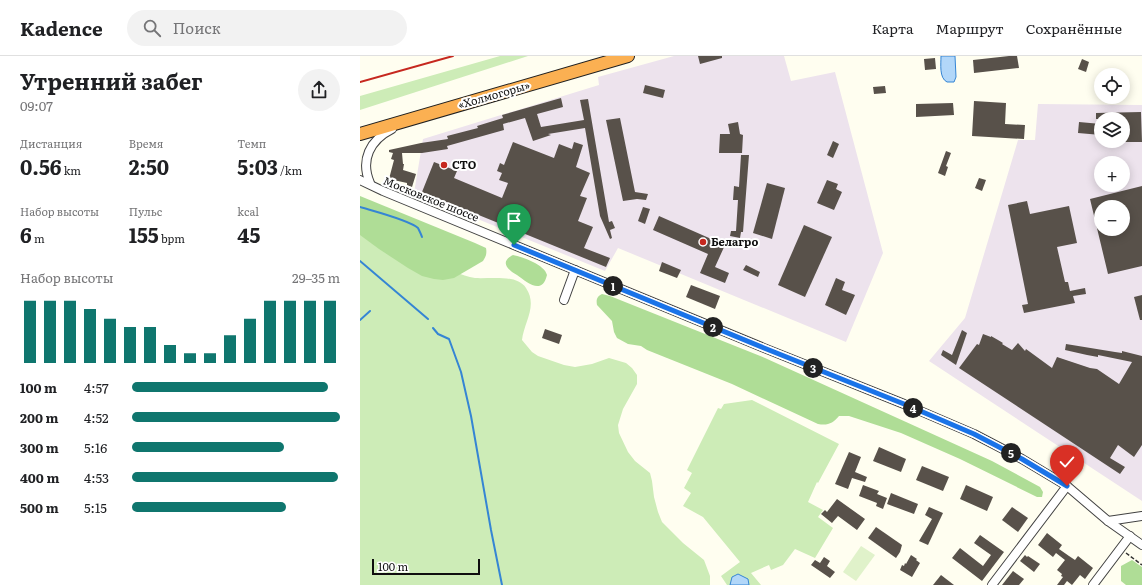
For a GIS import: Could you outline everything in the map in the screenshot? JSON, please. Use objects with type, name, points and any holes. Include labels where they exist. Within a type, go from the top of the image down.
[{"type":"highway","name":"«Холмогоры»","points":[[360,134],[628,56]]},
{"type":"street","points":[[383,191],[370,183],[363,175],[361,170],[361,161],[364,151],[370,142],[376,138],[417,117]]},
{"type":"street","name":"Московское шоссе","points":[[360,181],[974,434],[1022,459],[1067,486],[1108,521],[1142,545]]},
{"type":"street","points":[[564,300],[575,270]]},
{"type":"street","points":[[992,585],[1067,486]]},
{"type":"street","points":[[1108,521],[1142,516]]},
{"type":"street","points":[[1092,585],[1130,536]]},
{"type":"path","points":[[1120,548],[1142,565]]},
{"type":"shaded area","points":[[674,56],[784,56],[791,81],[835,72],[883,253],[846,342],[618,248],[605,271],[414,193],[423,139],[599,85],[598,77]]},
{"type":"shaded area","points":[[1038,104],[1142,105],[1142,501],[929,361],[965,318],[1018,140],[1035,140]]},
{"type":"green space","points":[[500,56],[528,56],[360,110],[360,96]]},
{"type":"green space","points":[[360,196],[486,248],[485,258],[483,261],[454,278],[443,280],[422,276],[360,235]]},
{"type":"green space","points":[[360,231],[443,268],[475,278],[503,278],[522,284],[526,288],[529,295],[531,308],[522,340],[532,352],[538,356],[564,365],[575,367],[592,364],[609,358],[626,363],[632,368],[637,375],[637,384],[623,409],[618,425],[619,433],[628,452],[635,461],[650,473],[654,497],[662,522],[683,543],[704,560],[710,576],[710,585],[360,585]]},
{"type":"green space","points":[[513,255],[538,265],[545,271],[547,275],[542,285],[534,286],[530,284],[506,266],[506,260]]},
{"type":"green space","points":[[602,294],[765,358],[992,461],[1040,487],[1043,492],[1042,497],[1037,497],[960,459],[901,433],[849,416],[839,416],[827,424],[818,424],[732,384],[647,350],[641,346],[628,344],[617,338],[612,321],[597,305],[597,298]]},
{"type":"green space","points":[[752,400],[839,444],[818,483],[817,482],[808,502],[823,510],[818,517],[833,528],[815,558],[795,549],[783,565],[771,570],[769,565],[751,573],[761,585],[727,585],[721,576],[740,562],[703,517],[683,506],[691,493],[684,488],[692,473],[687,470],[718,408],[721,409],[724,404]]},
{"type":"green space","points":[[861,546],[875,555],[856,581],[843,572]]},
{"type":"green space","points":[[1132,560],[1142,567],[1142,585],[1126,585],[1121,581],[1121,566]]},
{"type":"water","points":[[941,56],[955,56],[956,77],[954,82],[947,82],[944,80],[941,70]]},
{"type":"water","points":[[738,574],[748,579],[749,585],[730,585],[732,577]]},
{"type":"building","points":[[698,56],[722,56],[722,58],[700,64]]},
{"type":"building","points":[[1017,56],[1019,68],[974,73],[973,60]]},
{"type":"building","points":[[935,58],[936,69],[925,70],[924,59]]},
{"type":"building","points":[[1082,59],[1089,62],[1086,72],[1078,69]]},
{"type":"building","points":[[645,85],[665,90],[663,98],[643,93]]},
{"type":"building","points":[[885,86],[886,93],[874,94],[873,87]]},
{"type":"building","points":[[561,98],[563,107],[537,114],[541,127],[584,120],[580,100],[588,99],[609,222],[612,221],[615,228],[610,230],[612,238],[610,239],[600,216],[585,128],[548,134],[551,135],[533,141],[525,118],[503,124],[504,130],[447,146],[448,149],[422,153],[402,153],[404,164],[403,170],[416,174],[412,187],[407,185],[407,183],[389,179],[394,160],[391,159],[393,153],[389,152],[389,150],[448,139],[447,136],[478,128],[477,126],[503,118],[502,115]]},
{"type":"building","points":[[974,101],[1006,103],[1005,124],[1025,125],[1024,139],[972,136]]},
{"type":"building","points":[[953,103],[954,115],[916,117],[916,104]]},
{"type":"building","points":[[1130,112],[1141,112],[1142,142],[1130,142]]},
{"type":"building","points":[[620,118],[635,192],[648,194],[646,200],[637,199],[623,201],[606,120]]},
{"type":"building","points":[[738,122],[740,134],[743,135],[742,153],[719,153],[720,134],[730,134],[728,124]]},
{"type":"building","points":[[1079,122],[1094,123],[1094,134],[1078,133]]},
{"type":"building","points":[[833,141],[839,144],[833,158],[827,155]]},
{"type":"building","points":[[513,142],[554,158],[559,144],[572,149],[574,142],[583,145],[576,167],[590,173],[580,196],[587,198],[578,221],[593,227],[584,248],[610,258],[606,267],[422,192],[434,162],[457,171],[454,178],[502,198],[508,183],[499,180],[502,173],[497,171],[500,163],[504,165]]},
{"type":"building","points":[[946,151],[951,153],[946,166],[948,167],[945,176],[938,173]]},
{"type":"building","points":[[741,155],[749,155],[743,232],[741,232],[740,238],[730,236],[731,231],[736,231],[738,200],[733,200],[734,186],[739,187]]},
{"type":"building","points":[[979,178],[986,180],[982,191],[975,188]]},
{"type":"building","points":[[827,180],[838,184],[836,189],[842,192],[834,210],[817,203]]},
{"type":"building","points":[[767,183],[785,188],[772,239],[753,233]]},
{"type":"building","points":[[1142,186],[1142,266],[1108,274],[1099,236],[1130,236],[1130,200],[1094,200],[1094,216],[1090,199],[1118,192],[1130,192],[1130,189]]},
{"type":"building","points":[[1027,201],[1030,214],[1069,206],[1077,243],[1057,247],[1065,282],[1068,282],[1070,291],[1085,288],[1086,294],[1073,296],[1075,303],[1024,313],[1022,305],[1028,304],[1008,205]]},
{"type":"building","points":[[643,207],[650,209],[645,224],[638,221]]},
{"type":"building","points":[[659,216],[725,245],[715,267],[729,273],[725,283],[700,273],[708,254],[653,230]]},
{"type":"building","points":[[804,225],[832,237],[805,297],[778,285]]},
{"type":"building","points":[[662,262],[681,270],[677,278],[659,271]]},
{"type":"building","points":[[746,265],[760,272],[758,277],[743,270]]},
{"type":"building","points":[[836,278],[845,282],[842,290],[855,295],[846,315],[825,305]]},
{"type":"building","points":[[691,285],[720,296],[715,309],[686,297]]},
{"type":"building","points":[[1142,295],[1142,320],[1140,320],[1134,297]]},
{"type":"building","points":[[545,329],[562,335],[559,344],[542,338]]},
{"type":"building","points":[[962,330],[967,333],[956,365],[941,355],[943,350],[952,355]]},
{"type":"building","points":[[983,334],[991,336],[1012,350],[1018,343],[1025,351],[1026,349],[1052,368],[1057,357],[1097,369],[1119,384],[1132,362],[1065,350],[1066,344],[1122,353],[1122,351],[1142,356],[1142,445],[1134,457],[1118,445],[1110,458],[1125,467],[1120,474],[959,368],[977,344],[979,345]]},
{"type":"building","points":[[879,447],[906,459],[901,472],[873,461]]},
{"type":"building","points":[[849,452],[861,457],[855,472],[867,477],[865,482],[852,478],[848,489],[835,484]]},
{"type":"building","points":[[922,466],[949,477],[943,491],[916,480]]},
{"type":"building","points":[[863,485],[879,491],[877,494],[887,498],[883,509],[876,506],[877,503],[859,496]]},
{"type":"building","points":[[966,485],[993,497],[987,511],[960,499]]},
{"type":"building","points":[[891,493],[918,504],[914,514],[887,504]]},
{"type":"building","points":[[837,499],[865,519],[857,530],[838,516],[832,523],[821,514],[825,510],[827,512]]},
{"type":"building","points":[[929,507],[943,513],[928,545],[919,541],[932,519],[925,515]]},
{"type":"building","points":[[1012,507],[1028,518],[1018,532],[1002,520]]},
{"type":"building","points":[[876,527],[902,545],[896,558],[868,538]]},
{"type":"building","points":[[1047,533],[1062,545],[1059,549],[1075,560],[1078,556],[1093,568],[1085,579],[1080,575],[1072,585],[1067,581],[1064,585],[1057,585],[1063,577],[1057,570],[1065,560],[1056,553],[1053,557],[1038,545]]},
{"type":"building","points":[[980,535],[1004,552],[982,581],[952,558],[960,548],[983,566],[991,555],[974,543]]},
{"type":"building","points":[[911,555],[920,563],[912,577],[900,570],[902,565],[904,566],[905,563],[906,564]]},
{"type":"building","points":[[1025,555],[1040,564],[1034,572],[1020,561]]},
{"type":"building","points":[[824,557],[830,561],[827,566],[835,572],[830,578],[811,565],[815,560],[820,563]]},
{"type":"building","points":[[1013,571],[1024,579],[1019,585],[1002,585]]},
{"type":"building","points":[[941,575],[954,585],[933,585]]},
{"type":"waterway","points":[[360,207],[413,225],[418,228],[422,237]]},
{"type":"waterway","points":[[360,261],[428,319]]},
{"type":"waterway","points":[[360,320],[370,311]]},
{"type":"waterway","points":[[433,328],[438,334],[449,339],[461,372],[471,416],[502,585]]},
{"type":"railway","points":[[360,82],[453,56]]},
{"type":"place","name":"СТО","points":[[444,165]]},
{"type":"place","name":"Белагро","points":[[703,242]]},
{"type":"route","points":[[514,245],[974,434],[1022,459],[1067,486]]}]
